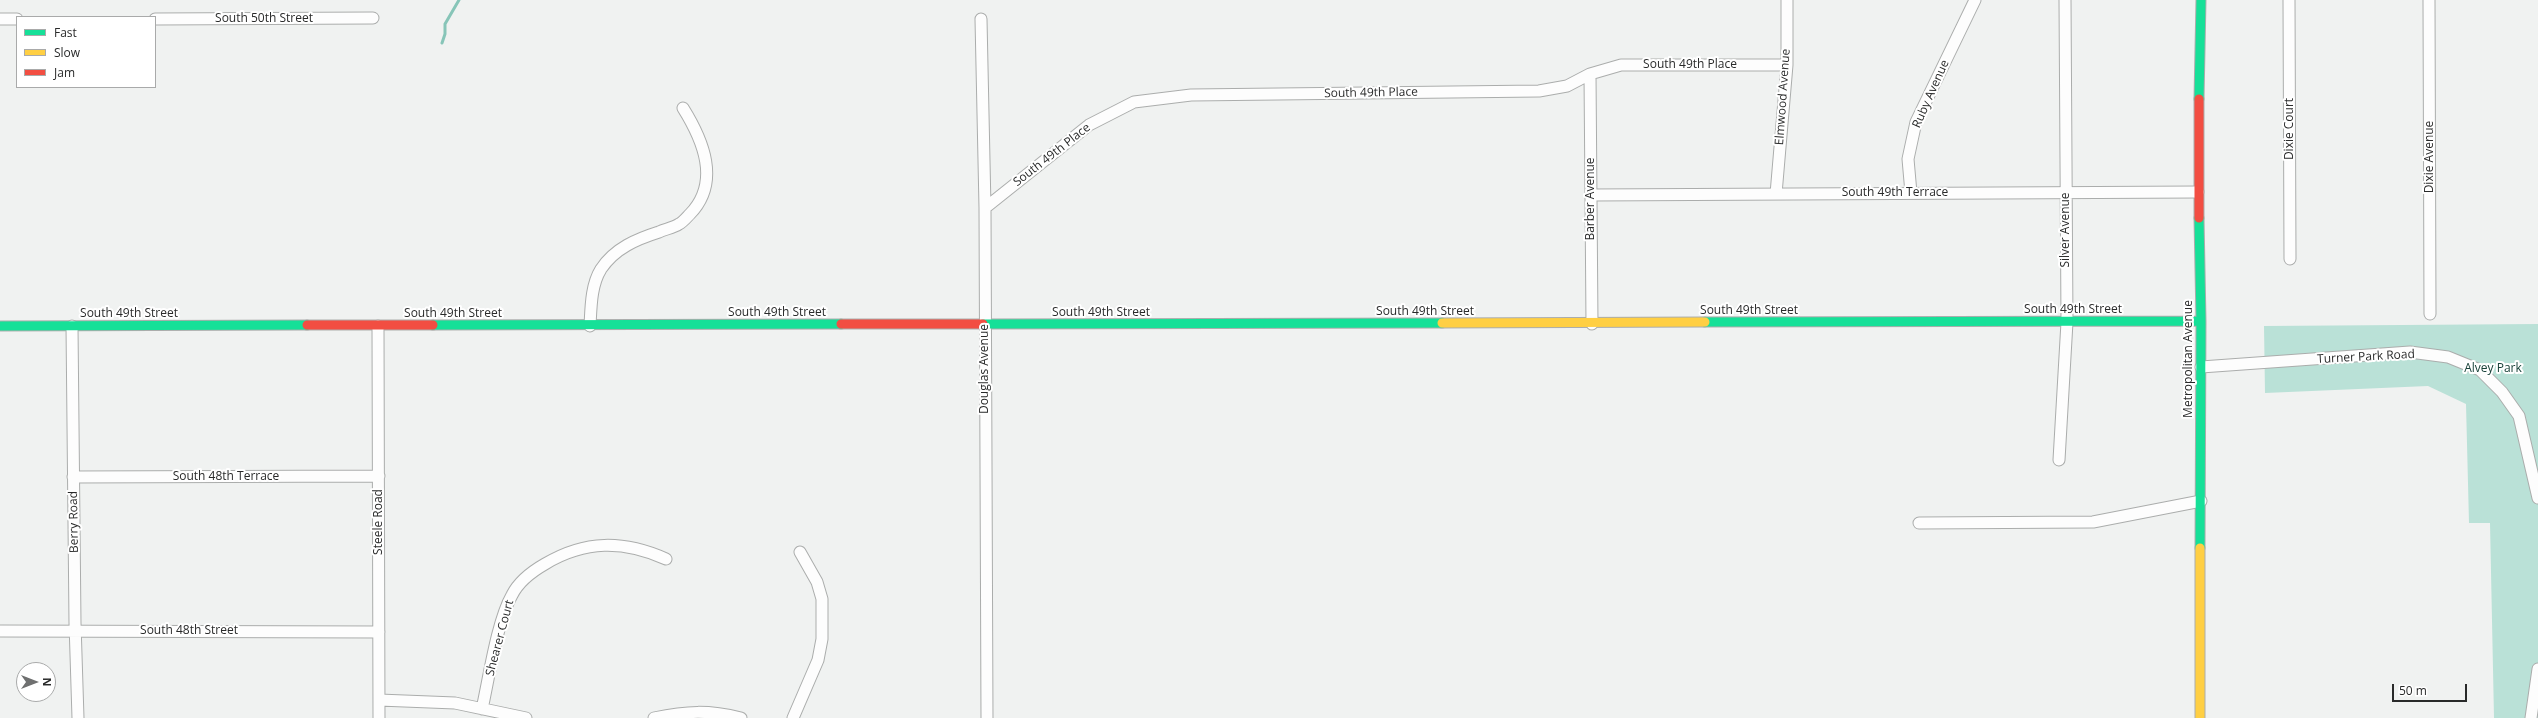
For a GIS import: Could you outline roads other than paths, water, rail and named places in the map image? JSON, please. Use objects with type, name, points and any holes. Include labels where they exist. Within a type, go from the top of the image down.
[{"type":"street","name":"Elmwood Avenue","points":[[1776,194],[1787,65],[1787,0]]},
{"type":"street","name":"Ruby Avenue","points":[[1911,193],[1908,159],[1916,122],[1974,0]]},
{"type":"street","name":"Silver Avenue","points":[[2059,460],[2067,322],[2065,0]]},
{"type":"street","name":"Metropolitan Avenue","points":[[2200,718],[2201,321],[2198,192],[2201,0]]},
{"type":"street","name":"Dixie Court","points":[[2289,0],[2290,259]]},
{"type":"street","name":"Dixie Avenue","points":[[2429,0],[2430,314]]},
{"type":"street","name":"South 50th Street","points":[[156,19],[373,18]]},
{"type":"street","points":[[0,19],[16,19]]},
{"type":"street","name":"Douglas Avenue","points":[[981,19],[985,208],[987,718]]},
{"type":"street","name":"South 49th Place","points":[[985,208],[1089,125],[1134,102],[1191,95],[1539,91],[1567,86],[1590,74],[1621,65],[1787,65]]},
{"type":"street","name":"Barber Avenue","points":[[1590,74],[1592,324]]},
{"type":"street","points":[[590,326],[595,285],[600,270],[611,257],[627,244],[679,224],[700,203],[708,182],[704,155],[698,132],[683,108]]},
{"type":"street","name":"South 49th Terrace","points":[[1591,195],[2198,192]]},
{"type":"street","name":"South 49th Street","points":[[0,326],[1592,324],[2201,321]]},
{"type":"street","name":"Berry Road","points":[[72,326],[75,631],[78,718]]},
{"type":"street","name":"Steele Road","points":[[378,326],[380,476],[379,718]]},
{"type":"street","name":"Turner Park Road","points":[[2201,368],[2410,352],[2448,357],[2480,370],[2502,392],[2519,416],[2538,498]]},
{"type":"street","name":"South 48th Terrace","points":[[73,477],[380,476]]},
{"type":"street","points":[[1919,523],[2093,522],[2200,501]]},
{"type":"street","name":"Shearer Court","points":[[482,709],[500,630],[511,595],[527,575],[562,554],[584,546],[615,546],[647,550],[666,559]]},
{"type":"street","points":[[793,718],[818,660],[822,639],[820,593],[817,582],[800,552]]},
{"type":"street","name":"South 48th Street","points":[[0,631],[379,632]]},
{"type":"street","points":[[2531,718],[2538,669]]},
{"type":"street","points":[[379,700],[455,703],[526,718]]},
{"type":"street","points":[[654,718],[672,714],[713,711],[741,718]]},
{"type":"waterway","points":[[442,43],[445,34],[445,24],[459,0]]},
{"type":"park label","name":"Alvey Park","points":[[2493,369]]}]
